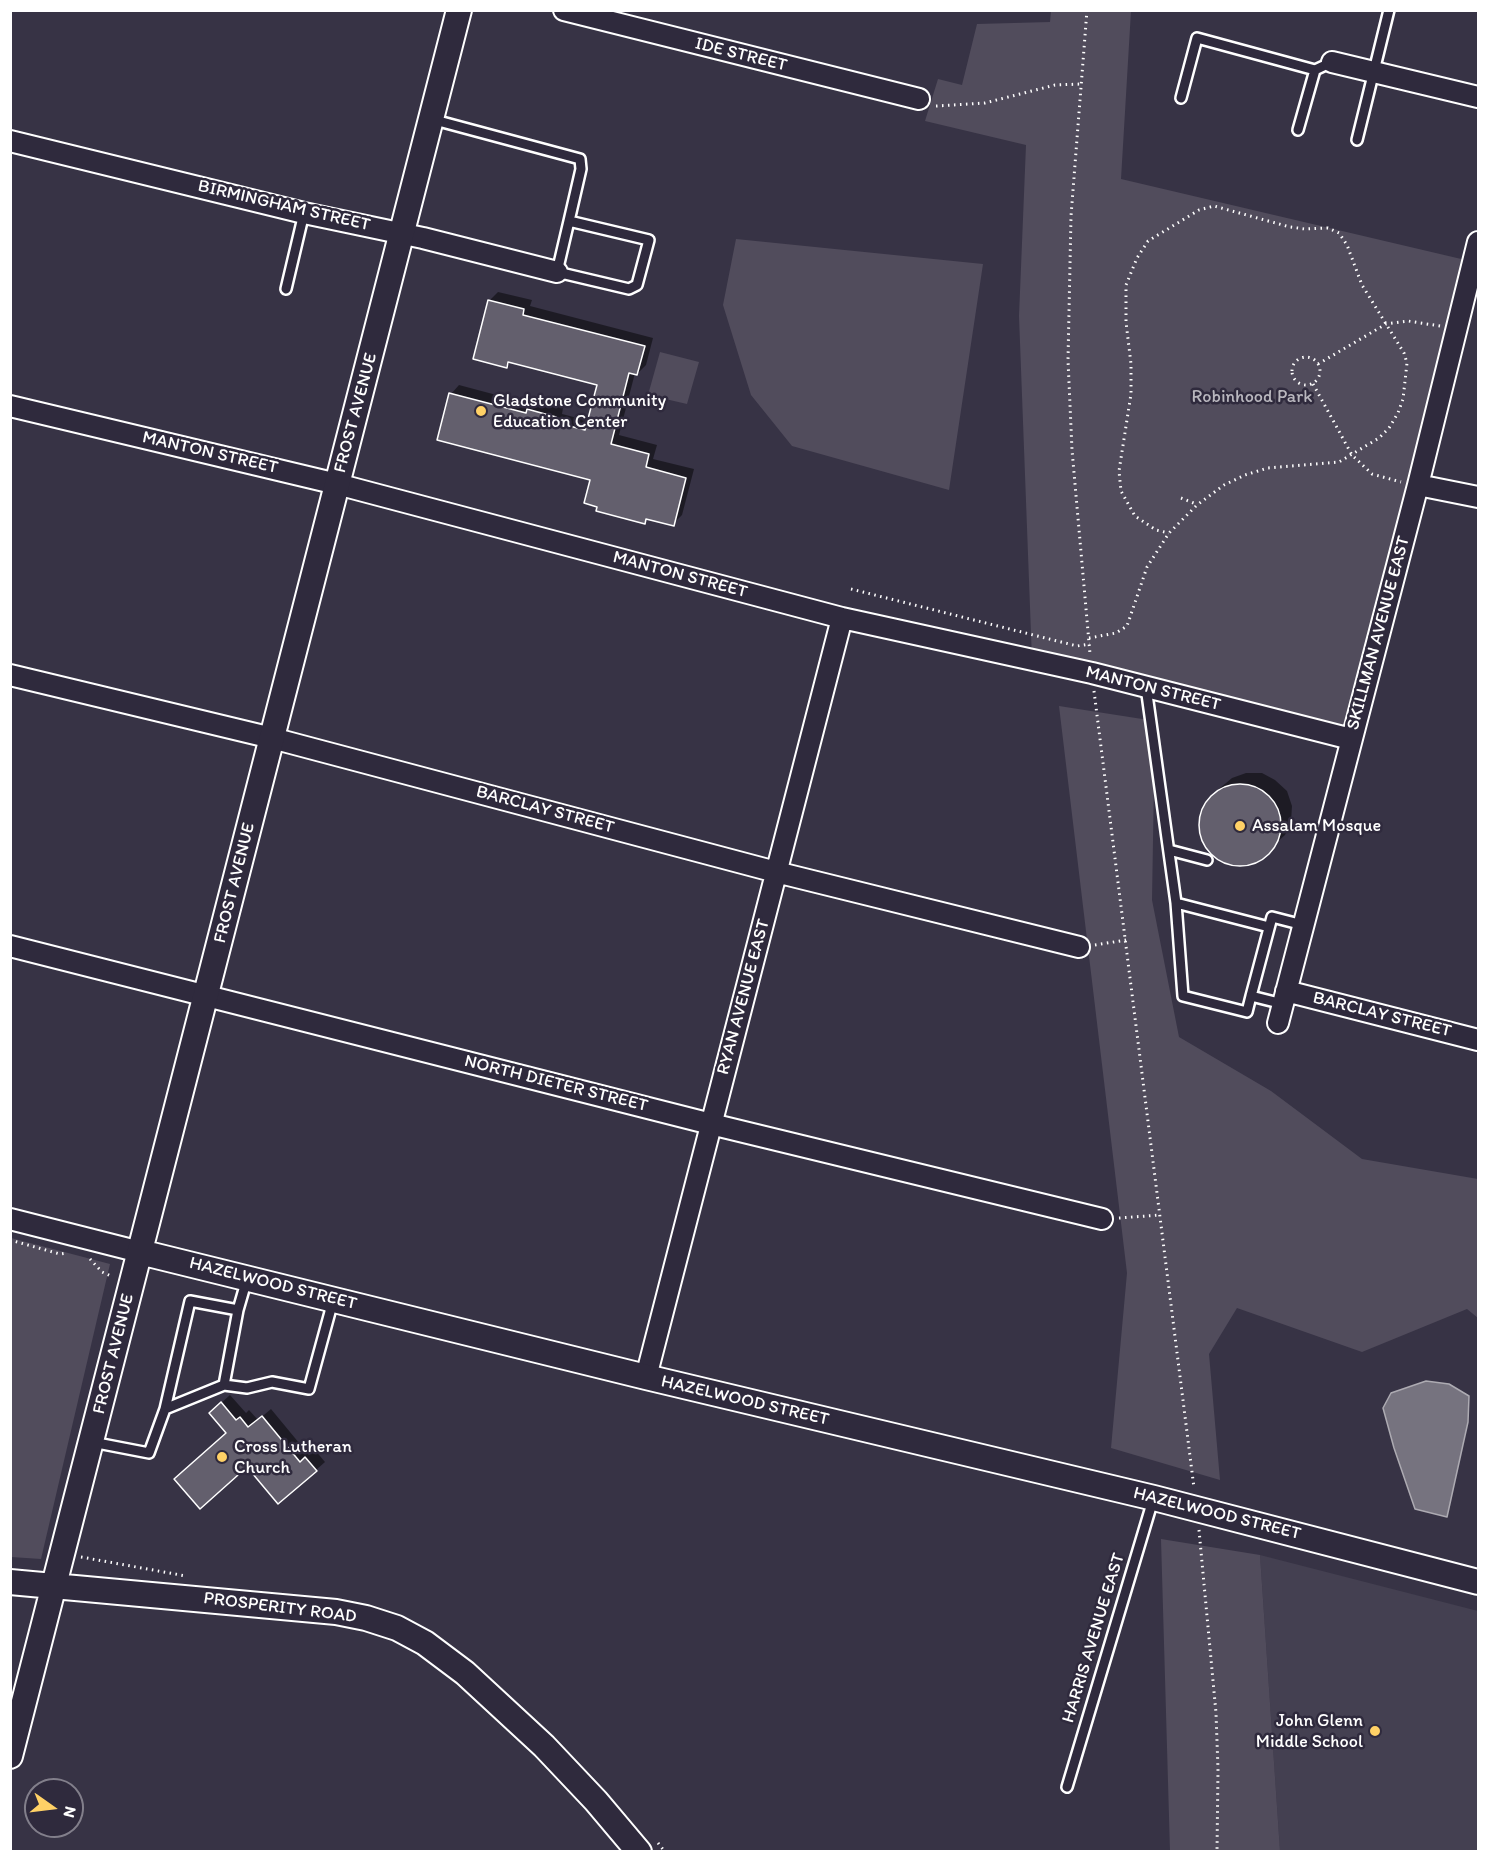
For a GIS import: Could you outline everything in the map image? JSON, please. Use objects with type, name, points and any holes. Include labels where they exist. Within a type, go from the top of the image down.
[{"type":"street","name":"FROST AVENUE","points":[[10,1756],[459,10]]},
{"type":"street","name":"IDE STREET","points":[[564,10],[919,99]]},
{"type":"street","points":[[1323,66],[1374,72],[1479,97]]},
{"type":"street","name":"BIRMINGHAM STREET","points":[[10,141],[557,272]]},
{"type":"street","name":"SKILLMAN AVENUE EAST","points":[[1282,1006],[1418,486],[1479,242]]},
{"type":"street","name":"MANTON STREET","points":[[10,406],[337,484],[842,618],[1092,673],[1351,739]]},
{"type":"street","points":[[1418,486],[1479,497]]},
{"type":"street","name":"RYAN AVENUE EAST","points":[[646,1377],[842,618]]},
{"type":"street","name":"BARCLAY STREET","points":[[10,675],[272,738],[776,872],[1079,947]]},
{"type":"street","name":"NORTH DIETER STREET","points":[[10,946],[711,1124],[1102,1219]]},
{"type":"street","name":"BARCLAY STREET","points":[[1282,1006],[1479,1040]]},
{"type":"street","name":"HAZELWOOD STREET","points":[[10,1219],[646,1377],[1154,1497],[1479,1582]]},
{"type":"street","name":"PROSPERITY ROAD","points":[[10,1582],[336,1612],[366,1618],[397,1628],[425,1642],[465,1673],[544,1746],[596,1801],[645,1843]]},
{"type":"lane","points":[[1357,140],[1389,10]]},
{"type":"lane","points":[[1181,98],[1197,38],[1249,52],[1323,66],[1298,130]]},
{"type":"lane","points":[[431,119],[580,159],[581,170],[569,221],[557,272],[630,289],[637,285],[648,240],[569,221]]},
{"type":"lane","points":[[286,289],[304,213]]},
{"type":"lane","points":[[1146,687],[1176,903],[1183,996],[1247,1012],[1272,917],[1303,925]]},
{"type":"lane","points":[[1169,850],[1207,860]]},
{"type":"lane","points":[[1176,903],[1269,927]]},
{"type":"lane","points":[[1251,996],[1282,1006]]},
{"type":"lane","points":[[224,1385],[238,1310],[247,1278]]},
{"type":"lane","points":[[165,1409],[224,1385],[247,1388],[272,1382],[309,1389],[330,1312],[330,1299]]},
{"type":"lane","points":[[91,1442],[149,1453],[165,1409],[190,1301],[238,1310]]},
{"type":"lane","name":"HARRIS AVENUE EAST","points":[[1067,1788],[1154,1497]]},
{"type":"path","points":[[1087,10],[1071,216],[1068,360],[1072,450],[1092,673],[1197,1508],[1216,1713],[1217,1851]]},
{"type":"path","points":[[919,99],[936,106],[966,105],[1054,85],[1082,84]]},
{"type":"path","points":[[1089,638],[1116,633],[1127,626],[1147,567],[1168,533],[1197,505],[1224,485],[1268,468],[1339,462],[1379,438],[1389,428],[1403,399],[1407,363],[1404,353],[1362,285],[1347,245],[1339,233],[1328,228],[1290,227],[1214,206],[1199,210],[1148,241],[1137,258],[1126,285],[1131,394],[1119,471],[1121,491],[1135,516],[1156,530],[1168,533]]},
{"type":"path","points":[[1318,364],[1386,324],[1408,321],[1457,329]]},
{"type":"path","points":[[1306,357],[1318,364],[1320,371],[1313,384],[1302,385],[1296,381],[1292,370],[1300,359],[1306,357]]},
{"type":"path","points":[[1313,384],[1352,455],[1372,474],[1418,486]]},
{"type":"path","points":[[1181,498],[1197,505]]},
{"type":"path","points":[[850,589],[1077,646],[1090,644]]},
{"type":"path","points":[[1079,947],[1126,940]]},
{"type":"path","points":[[1102,1219],[1160,1215]]},
{"type":"path","points":[[10,1240],[60,1254],[69,1253]]},
{"type":"path","points":[[87,1256],[102,1272],[132,1282]]},
{"type":"path","points":[[61,1561],[82,1556],[192,1577]]},
{"type":"path","points":[[645,1843],[665,1851]]},
{"type":"shaded area","points":[[1426,1381],[1449,1384],[1469,1396],[1468,1422],[1447,1517],[1415,1509],[1383,1408],[1391,1393]]},
{"type":"shaded area","name":"John Glenn Middle School","points":[[1260,1555],[1478,1611],[1478,1851],[1280,1851]]},
{"type":"green space","name":"Robinhood Park","points":[[1051,11],[1131,11],[1121,179],[1474,262],[1351,739],[1032,660],[1019,316],[1026,145],[925,121],[938,79],[962,85],[977,24],[1050,22]]},
{"type":"green space","points":[[736,239],[983,264],[949,490],[792,446],[751,395],[723,305]]},
{"type":"green space","points":[[660,352],[699,362],[687,404],[648,395]]},
{"type":"green space","points":[[1059,706],[1155,721],[1152,900],[1179,1037],[1271,1091],[1362,1159],[1478,1179],[1478,1318],[1467,1309],[1362,1352],[1237,1308],[1209,1354],[1220,1480],[1111,1448],[1127,1273]]},
{"type":"green space","points":[[11,1238],[110,1264],[41,1559],[11,1557]]},
{"type":"green space","points":[[1161,1539],[1260,1555],[1280,1851],[1170,1851]]},
{"type":"building","name":"Gladstone Community Education Center","points":[[488,300],[524,309],[523,315],[645,346],[637,375],[629,373],[611,444],[649,454],[646,467],[686,478],[674,526],[646,519],[645,524],[596,511],[597,507],[584,503],[590,480],[437,440],[449,393],[526,413],[527,409],[556,417],[554,422],[585,430],[597,385],[508,362],[507,368],[473,359]]},
{"type":"building","name":"Assalam Mosque","points":[[1240,784],[1256,787],[1269,796],[1278,809],[1281,825],[1278,841],[1269,854],[1256,863],[1240,866],[1224,863],[1211,854],[1202,841],[1199,825],[1202,809],[1211,796],[1224,787]]},
{"type":"building","points":[[221,1402],[236,1420],[240,1417],[248,1427],[262,1416],[300,1462],[305,1457],[317,1471],[278,1504],[247,1467],[200,1509],[174,1479],[226,1433],[209,1413]]},
{"type":"place","name":"Gladstone Community Education Center","points":[[481,411]]},
{"type":"place","name":"Assalam Mosque","points":[[1240,826]]},
{"type":"place","name":"Cross Lutheran Church","points":[[222,1457]]},
{"type":"place","name":"John Glenn Middle School","points":[[1375,1731]]}]
